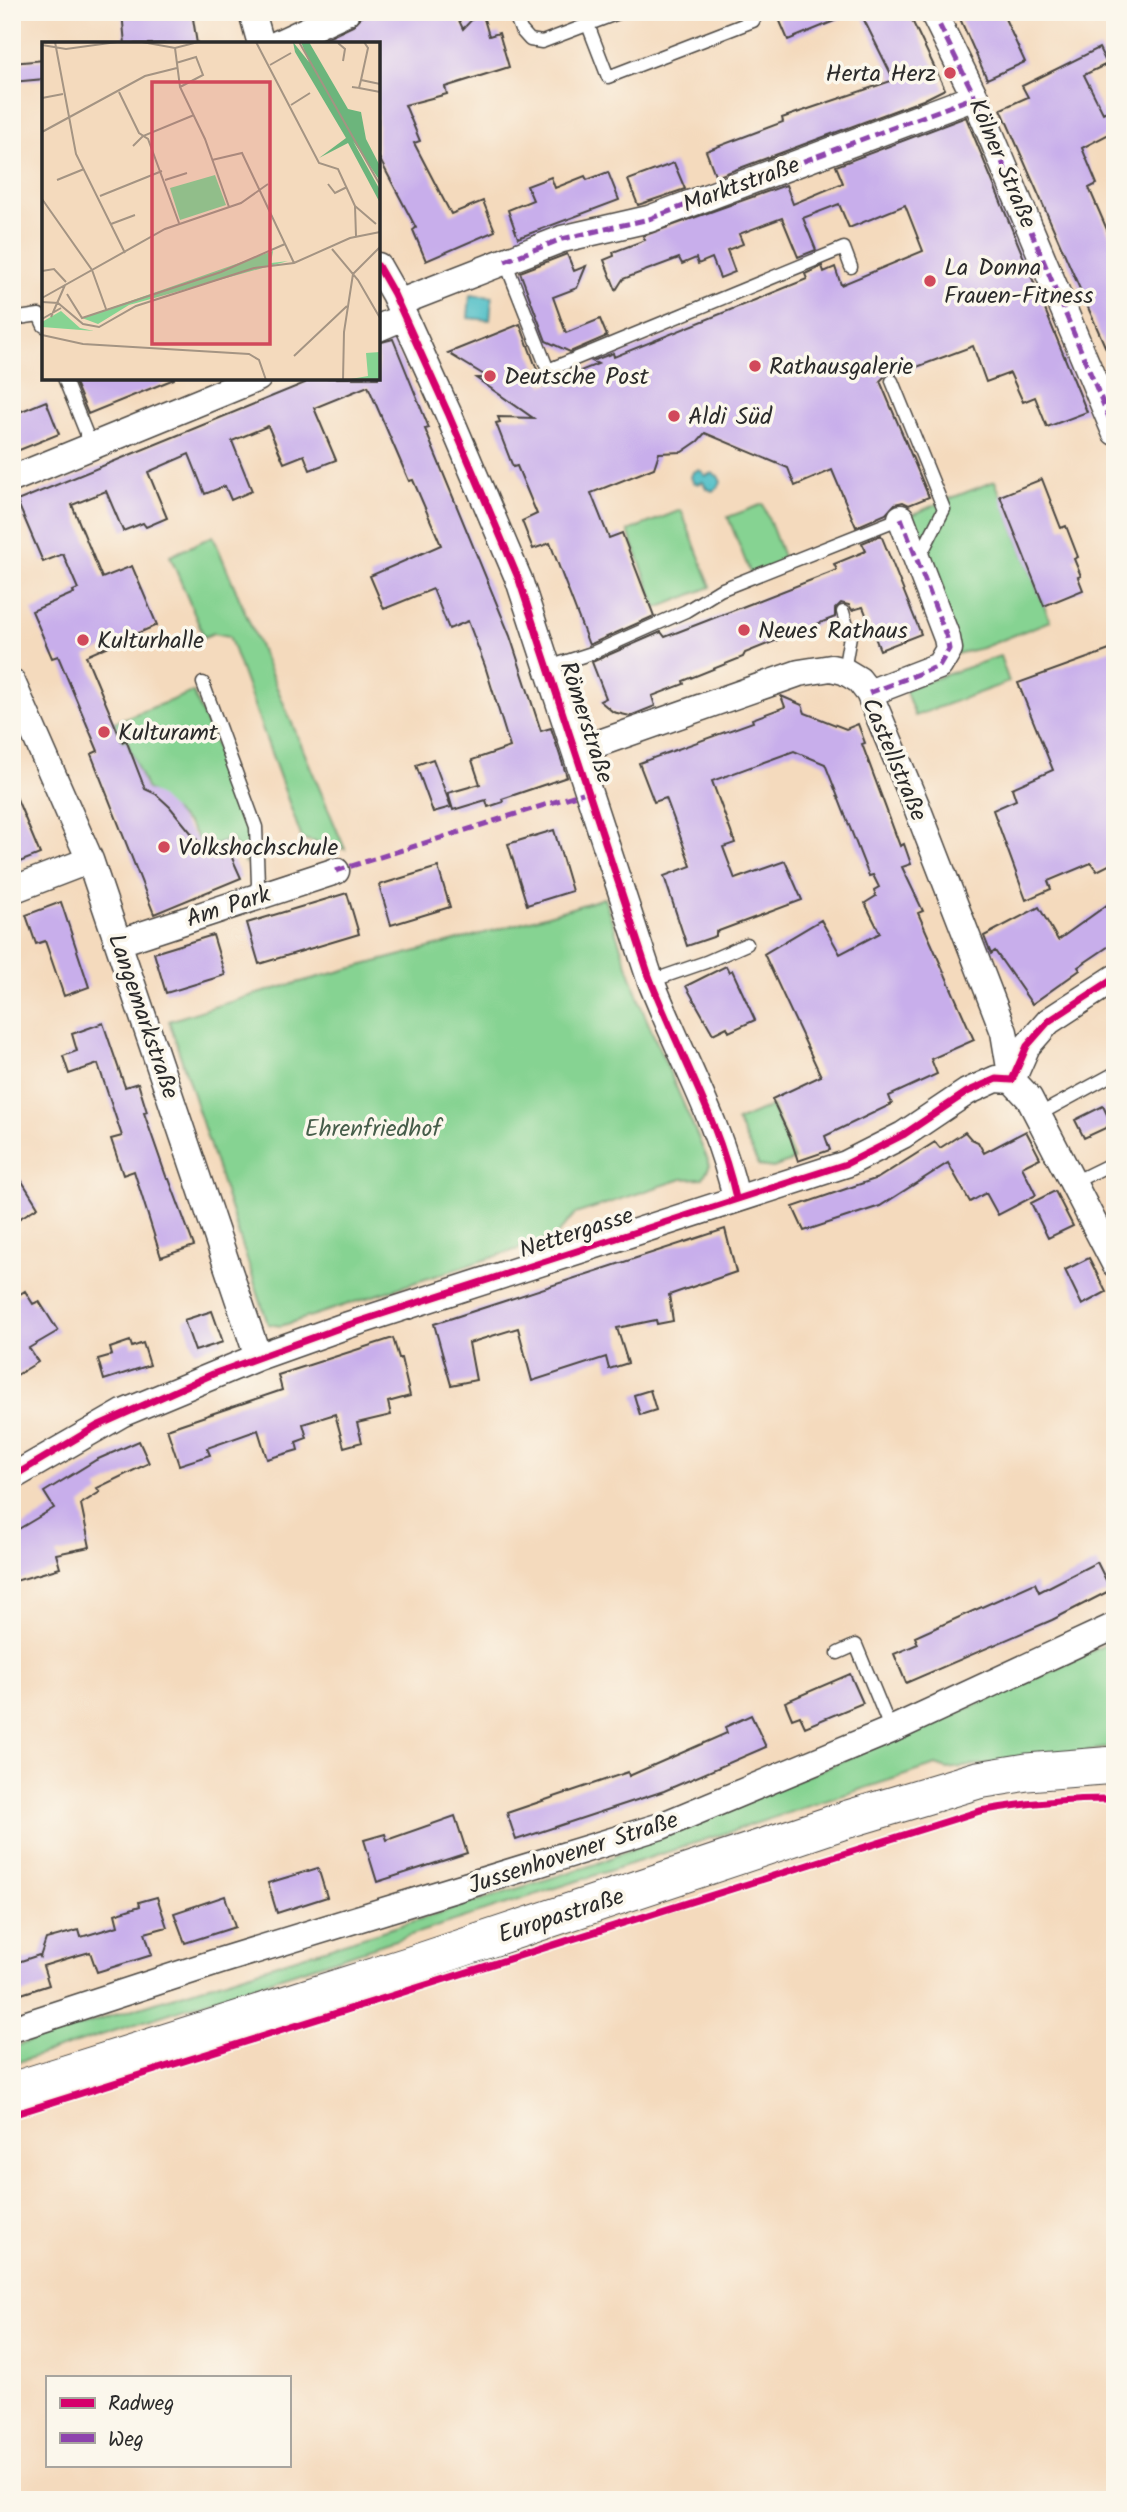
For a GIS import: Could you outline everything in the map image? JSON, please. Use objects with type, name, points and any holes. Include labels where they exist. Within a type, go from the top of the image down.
[{"type":"main road","name":"Europastraße","points":[[12,2091],[417,1963],[845,1821],[978,1780],[1027,1772],[1115,1765]]},
{"type":"street","points":[[252,12],[260,42]]},
{"type":"street","points":[[281,42],[346,12]]},
{"type":"street","name":"Kölner Straße","points":[[933,12],[975,97],[1115,432]]},
{"type":"street","name":"Marktstraße","points":[[380,326],[401,310],[505,261],[562,239],[649,219],[975,97]]},
{"type":"street","name":"Römerstraße","points":[[380,270],[401,310],[514,568],[577,751],[651,981],[670,1030],[721,1141],[736,1198]]},
{"type":"street","points":[[12,479],[246,380]]},
{"type":"street","points":[[869,693],[939,666],[949,649],[901,519]]},
{"type":"street","name":"Castellstraße","points":[[577,751],[799,673],[831,668],[844,671],[859,680],[869,693],[916,805],[1004,1032],[1013,1080]]},
{"type":"street","name":"Langemarkstraße","points":[[12,681],[90,860],[120,942],[258,1357]]},
{"type":"street","points":[[12,890],[90,860]]},
{"type":"street","name":"Am Park","points":[[120,942],[337,871]]},
{"type":"street","points":[[1112,980],[1049,1021],[1027,1046],[1013,1080],[1029,1098],[1115,1263]]},
{"type":"street","name":"Nettergasse","points":[[12,1477],[123,1413],[258,1357],[846,1164],[903,1135],[967,1092],[996,1079],[1013,1080]]},
{"type":"street","name":"Jussenhovener Straße","points":[[12,2029],[220,1961],[661,1826],[891,1730],[1115,1626]]},
{"type":"lane","points":[[514,12],[521,30],[530,40],[542,42],[621,12]]},
{"type":"lane","points":[[588,25],[608,77],[753,21],[758,12]]},
{"type":"lane","points":[[505,261],[548,370],[844,248],[851,267]]},
{"type":"lane","points":[[12,319],[39,315],[42,322]]},
{"type":"lane","points":[[65,380],[91,445]]},
{"type":"lane","points":[[892,381],[944,509],[917,561]]},
{"type":"lane","points":[[549,667],[592,653],[687,611],[720,590],[901,519]]},
{"type":"lane","points":[[843,612],[850,636],[844,671]]},
{"type":"lane","points":[[203,682],[256,828],[258,884],[254,898]]},
{"type":"lane","points":[[651,981],[747,944]]},
{"type":"lane","points":[[1038,1115],[1115,1073]]},
{"type":"lane","points":[[1072,1183],[1115,1162]]},
{"type":"lane","points":[[838,1653],[856,1645],[891,1730]]},
{"type":"green space","points":[[995,481],[1050,621],[982,648],[956,654],[903,519]]},
{"type":"green space","points":[[763,504],[785,562],[751,575],[728,517]]},
{"type":"green space","points":[[681,510],[711,587],[657,608],[628,531]]},
{"type":"green space","points":[[213,536],[345,849],[302,839],[229,636],[214,633],[204,637],[170,556]]},
{"type":"green space","points":[[1000,656],[1009,682],[915,716],[905,689]]},
{"type":"green space","points":[[193,692],[248,822],[250,834],[245,863],[231,838],[205,850],[189,825],[146,788],[126,740],[122,742],[114,722]]},
{"type":"green space","name":"Ehrenfriedhof","points":[[604,898],[643,1011],[710,1165],[703,1178],[682,1179],[575,1214],[555,1237],[281,1326],[268,1324],[169,1021],[277,988],[496,930]]},
{"type":"green space","points":[[772,1106],[794,1160],[773,1168],[759,1166],[737,1121]]},
{"type":"green space","points":[[1115,1640],[1115,1747],[947,1769],[936,1765],[12,2064],[12,2047],[596,1864],[1020,1686]]},
{"type":"water","points":[[470,295],[492,297],[490,320],[468,318]]},
{"type":"water","points":[[698,470],[705,476],[712,473],[718,476],[721,482],[718,488],[712,491],[706,488],[703,482],[693,482],[693,472]]},
{"type":"building","points":[[122,12],[192,12],[197,42],[125,42]]},
{"type":"building","points":[[370,12],[413,12],[415,17],[429,12],[455,12],[463,29],[482,12],[489,36],[499,33],[509,67],[445,87],[447,94],[405,105],[420,141],[414,143],[451,214],[483,201],[495,231],[426,261],[413,230],[416,228],[380,160],[380,42],[319,42],[353,26]]},
{"type":"building","points":[[776,12],[854,12],[854,13],[788,40]]},
{"type":"building","points":[[860,12],[908,12],[945,89],[923,100],[716,177],[706,151],[783,122],[782,118],[894,80]]},
{"type":"building","points":[[957,12],[1002,12],[1025,62],[987,79]]},
{"type":"building","points":[[1099,48],[1107,64],[1084,75],[1103,113],[1115,107],[1115,131],[1082,148],[1097,184],[1089,188],[1115,248],[1115,369],[1001,109],[1028,97],[1022,86]]},
{"type":"building","points":[[42,60],[42,79],[12,82],[12,63]]},
{"type":"building","name":"Rathausgalerie","points":[[966,117],[1087,412],[1047,427],[1035,397],[1023,402],[1010,373],[986,382],[973,346],[898,374],[888,373],[880,381],[929,497],[909,505],[903,502],[895,504],[886,514],[856,527],[832,470],[795,486],[788,468],[705,433],[682,452],[659,453],[654,468],[591,493],[609,538],[622,533],[654,616],[589,645],[550,543],[533,549],[522,521],[537,514],[517,466],[513,467],[496,423],[500,422],[498,417],[533,418],[476,378],[489,378],[448,353],[520,324],[543,386],[598,364],[592,361],[613,353],[614,357],[807,279],[805,274],[822,266],[824,272],[835,267],[841,285],[923,251],[905,205],[849,228],[839,204],[803,218],[816,250],[798,257],[782,218],[739,234],[743,244],[727,250],[735,272],[720,278],[712,258],[698,264],[696,258],[682,264],[679,258],[623,279],[616,290],[604,260],[614,256],[613,252],[645,240],[643,236],[786,185],[793,204],[843,183],[836,166]]},
{"type":"building","points":[[674,163],[685,189],[638,205],[628,180]]},
{"type":"building","points":[[608,172],[619,200],[518,238],[508,210],[533,200],[527,186],[551,177],[555,188],[585,176],[587,180]]},
{"type":"building","points":[[567,254],[574,271],[586,266],[577,288],[553,297],[566,333],[600,319],[607,336],[570,352],[546,341],[520,272]]},
{"type":"building","points":[[393,339],[429,428],[425,429],[510,636],[541,731],[551,728],[567,777],[502,799],[503,802],[488,807],[486,800],[453,810],[448,793],[480,784],[472,760],[510,747],[468,621],[449,629],[433,589],[384,609],[370,576],[441,545],[413,480],[409,481],[368,386],[314,408],[336,460],[310,470],[304,455],[284,463],[268,426],[232,441],[252,491],[231,500],[225,486],[205,494],[189,454],[148,472],[167,518],[146,527],[143,523],[123,531],[106,491],[72,505],[102,578],[132,566],[157,625],[86,656],[122,742],[126,740],[145,789],[156,794],[170,807],[206,851],[225,842],[241,878],[154,914],[91,754],[98,751],[58,656],[52,658],[32,611],[78,589],[63,554],[43,562],[17,501],[305,383],[304,380],[380,380],[380,342]]},
{"type":"building","points":[[74,380],[172,380],[88,414]]},
{"type":"building","points":[[46,401],[59,434],[12,453],[12,415]]},
{"type":"building","points":[[1042,479],[1061,528],[1066,526],[1078,557],[1074,559],[1083,590],[1044,606],[1000,496]]},
{"type":"building","name":"Neues Rathaus","points":[[881,535],[921,634],[880,650],[863,607],[852,610],[849,605],[841,603],[835,609],[835,617],[745,653],[743,657],[652,696],[655,706],[630,716],[613,712],[600,701],[606,698],[592,662],[661,632],[665,637],[837,570],[834,564],[866,551],[862,543]]},
{"type":"building","points":[[1115,648],[1115,862],[1097,871],[1091,863],[1048,881],[1051,889],[1026,900],[993,810],[1016,800],[1012,788],[1053,770],[1018,683]]},
{"type":"building","points":[[781,696],[802,705],[805,713],[846,729],[858,724],[865,743],[862,744],[900,846],[904,844],[911,864],[902,867],[923,911],[918,913],[974,1040],[931,1059],[937,1074],[889,1096],[892,1104],[825,1136],[830,1150],[798,1161],[772,1099],[821,1076],[764,954],[821,920],[840,954],[880,933],[865,903],[876,896],[874,890],[879,887],[873,875],[869,876],[825,764],[794,751],[712,781],[735,843],[723,847],[735,879],[785,861],[802,900],[716,932],[716,936],[687,946],[664,876],[691,866],[666,798],[654,802],[639,763],[753,722],[752,719],[785,707]]},
{"type":"building","points":[[433,759],[451,807],[433,812],[416,765]]},
{"type":"building","points":[[12,787],[40,854],[12,865]]},
{"type":"building","points":[[554,830],[572,891],[527,905],[508,844]]},
{"type":"building","points":[[438,867],[450,907],[391,925],[379,885]]},
{"type":"building","points":[[347,893],[359,934],[259,964],[247,923]]},
{"type":"building","points":[[61,902],[89,987],[64,996],[45,941],[36,944],[26,915]]},
{"type":"building","points":[[1107,905],[1115,916],[1115,942],[1078,967],[1080,970],[1032,1004],[995,951],[991,954],[984,936],[1039,907],[1058,940]]},
{"type":"building","points":[[213,935],[225,975],[166,993],[154,953]]},
{"type":"building","points":[[726,966],[729,972],[732,970],[755,1020],[729,1032],[727,1027],[713,1034],[686,986]]},
{"type":"building","points":[[103,1023],[125,1087],[138,1083],[147,1112],[144,1113],[194,1246],[161,1257],[134,1171],[123,1175],[111,1139],[122,1136],[98,1064],[69,1074],[63,1056],[77,1051],[72,1034]]},
{"type":"building","points":[[1103,1106],[1112,1125],[1084,1138],[1075,1120]]},
{"type":"building","points":[[1026,1131],[1040,1158],[1022,1167],[1036,1195],[998,1215],[986,1193],[970,1202],[948,1163],[880,1206],[804,1231],[793,1207],[878,1178],[935,1142],[940,1148],[965,1132],[978,1142],[984,1153]]},
{"type":"building","points":[[12,1165],[38,1207],[12,1223]]},
{"type":"building","points":[[1055,1191],[1073,1226],[1048,1238],[1031,1203]]},
{"type":"building","points":[[725,1229],[736,1272],[669,1295],[673,1321],[657,1324],[656,1320],[617,1328],[628,1363],[609,1369],[606,1357],[532,1381],[518,1328],[469,1343],[476,1380],[451,1385],[434,1324]]},
{"type":"building","points":[[1089,1258],[1106,1292],[1082,1305],[1065,1270]]},
{"type":"building","points":[[25,1291],[33,1304],[39,1301],[58,1331],[29,1348],[38,1362],[12,1378],[12,1299]]},
{"type":"building","points":[[212,1311],[223,1342],[195,1351],[184,1320]]},
{"type":"building","points":[[393,1338],[410,1396],[388,1402],[391,1415],[357,1423],[362,1442],[344,1447],[335,1414],[303,1424],[307,1438],[296,1442],[298,1450],[267,1459],[258,1430],[207,1448],[210,1455],[179,1465],[167,1429],[282,1390],[278,1375]]},
{"type":"building","points":[[130,1341],[132,1347],[143,1343],[150,1365],[104,1380],[98,1359],[112,1355],[110,1348]]},
{"type":"building","points":[[650,1390],[656,1410],[640,1415],[634,1395]]},
{"type":"building","points":[[139,1441],[149,1463],[97,1488],[100,1492],[81,1504],[90,1547],[56,1554],[60,1568],[12,1582],[12,1533],[54,1508],[44,1492],[96,1460]]},
{"type":"building","points":[[1097,1562],[1111,1590],[1052,1620],[906,1683],[894,1654],[918,1644],[915,1637],[1035,1583],[1039,1592]]},
{"type":"building","points":[[850,1674],[863,1703],[805,1727],[800,1716],[792,1719],[785,1702]]},
{"type":"building","points":[[751,1715],[766,1747],[664,1791],[516,1840],[507,1813],[628,1772],[629,1776],[727,1733],[725,1727]]},
{"type":"building","points":[[455,1816],[467,1853],[377,1882],[364,1840],[385,1834],[387,1840]]},
{"type":"building","points":[[318,1868],[327,1897],[277,1913],[268,1883]]},
{"type":"building","points":[[225,1896],[235,1927],[185,1943],[174,1913]]},
{"type":"building","points":[[157,1897],[167,1927],[145,1933],[152,1955],[97,1972],[90,1952],[72,1957],[43,1966],[49,1985],[12,1997],[12,1964],[39,1955],[40,1957],[46,1939],[79,1930],[81,1937],[118,1926],[115,1914],[140,1906],[139,1902]]},
{"type":"marked path","points":[[933,12],[975,97],[1115,432]]},
{"type":"marked path","points":[[505,261],[562,239],[649,219],[975,97]]},
{"type":"marked path","points":[[869,693],[939,666],[949,649],[901,518]]},
{"type":"marked path","points":[[336,871],[589,791]]},
{"type":"cycle path","points":[[380,270],[394,294],[448,413],[519,580],[649,976],[719,1141],[736,1198]]},
{"type":"cycle path","points":[[12,1477],[97,1426],[213,1374],[345,1326],[846,1164],[903,1135],[967,1092],[996,1079],[1012,1080],[1027,1046],[1049,1021],[1115,978]]},
{"type":"cycle path","points":[[12,2115],[980,1811],[1047,1802],[1115,1799]]},
{"type":"place","name":"Herta Herz","points":[[950,73]]},
{"type":"place","name":"La Donna Frauen-Fitness","points":[[930,281]]},
{"type":"place","name":"Rathausgalerie","points":[[755,366]]},
{"type":"place","name":"Deutsche Post","points":[[490,376]]},
{"type":"place","name":"Aldi Süd","points":[[674,416]]},
{"type":"place","name":"Neues Rathaus","points":[[744,630]]},
{"type":"place","name":"Kulturhalle","points":[[83,640]]},
{"type":"place","name":"Kulturamt","points":[[104,732]]},
{"type":"place","name":"Volkshochschule","points":[[164,847]]}]
